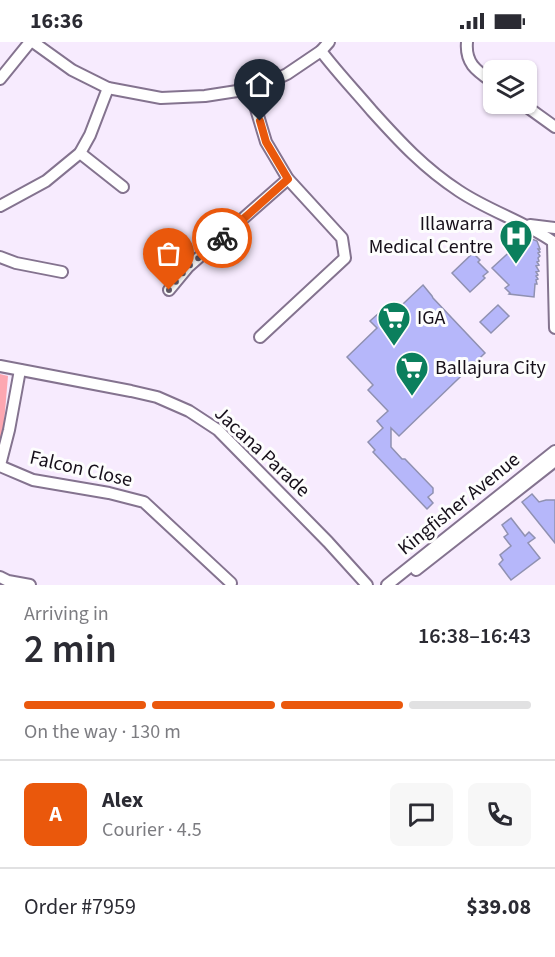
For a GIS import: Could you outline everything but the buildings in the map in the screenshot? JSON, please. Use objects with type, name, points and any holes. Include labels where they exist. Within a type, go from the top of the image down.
[{"type":"street","points":[[0,79],[32,42],[72,70],[108,88],[160,98],[204,96],[250,89],[268,83],[287,74],[321,51],[329,42]]},
{"type":"street","points":[[467,42],[466,52],[474,68],[483,75]]},
{"type":"street","points":[[321,51],[409,151],[430,170],[482,205],[527,225],[553,243]]},
{"type":"street","points":[[0,206],[46,181],[80,153],[90,135],[108,88]]},
{"type":"street","points":[[250,89],[266,142],[288,179],[342,238],[345,258],[260,337]]},
{"type":"street","points":[[537,114],[555,127]]},
{"type":"street","points":[[80,153],[123,187]]},
{"type":"street","points":[[169,290],[188,267],[288,179]]},
{"type":"street","points":[[527,225],[555,228],[551,237],[555,271],[555,328]]},
{"type":"street","points":[[0,257],[16,264],[62,272]]},
{"type":"street","name":"Jacana Parade","points":[[0,366],[157,397],[189,411],[218,430],[367,585]]},
{"type":"street","points":[[0,465],[20,370]]},
{"type":"street","name":"Kingfisher Avenue","points":[[387,585],[555,451]]},
{"type":"street","name":"Kingfisher Avenue","points":[[398,585],[555,461]]},
{"type":"street","name":"Falcon Close","points":[[0,465],[33,480],[109,493],[144,502],[231,583]]},
{"type":"street","points":[[5,581],[30,585]]},
{"type":"shaded area","points":[[0,374],[8,376],[0,445]]},
{"type":"way so far","points":[[169,290],[188,267],[222,238]]},
{"type":"place","name":"Illawarra Medical Centre","points":[[516,265]]},
{"type":"place","name":"IGA","points":[[394,347]]},
{"type":"place","name":"Ballajura City","points":[[412,397]]},
{"type":"route","points":[[222,238],[288,179],[266,142],[260,121]]}]
